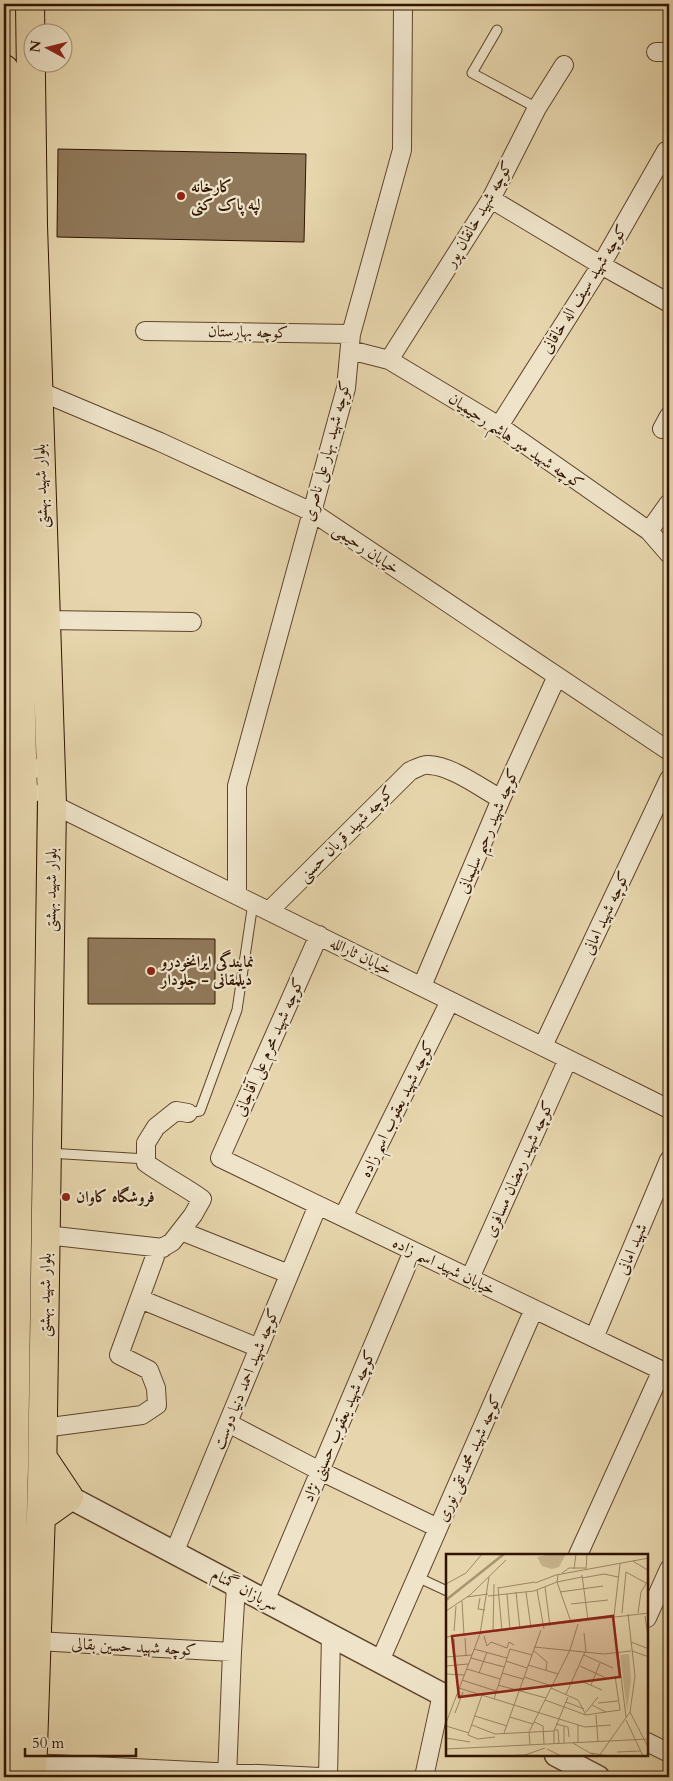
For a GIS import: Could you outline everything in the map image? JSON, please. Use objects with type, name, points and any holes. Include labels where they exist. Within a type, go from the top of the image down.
[{"type":"main road","name":"بلوار شهید بهشتی","points":[[30,4],[33,225],[52,788],[43,1428],[32,1770]]},
{"type":"main road","name":"بلوار شهید بهشتی","points":[[4,68],[13,781],[6,1777]]},
{"type":"main road","points":[[41,1517],[69,1497],[42,1471]]},
{"type":"street","name":"کوچه شهید بهار علی ناصری","points":[[245,899],[237,786],[346,388],[351,342],[402,150],[403,4]]},
{"type":"street","name":"کوچه شهید خانقان پور","points":[[389,360],[492,200],[538,108],[564,66]]},
{"type":"street","name":"کوچه شهید سیف اله خاقانی","points":[[498,426],[601,265],[666,151]]},
{"type":"street","points":[[492,200],[669,303]]},
{"type":"street","name":"کوچه بهارستان","points":[[145,331],[351,342]]},
{"type":"street","name":"کوچه شهید میر هاشم رحیمیان","points":[[351,342],[389,360],[498,426],[648,531],[669,554]]},
{"type":"street","name":"خیابان رحیمی","points":[[39,391],[160,442],[312,512],[669,751]]},
{"type":"street","points":[[648,531],[669,503]]},
{"type":"street","points":[[45,620],[192,622]]},
{"type":"street","name":"کوچه شهید رحیم سلیمانی","points":[[422,986],[501,799],[556,676]]},
{"type":"street","name":"کوچه شهید قربان حسنی","points":[[269,911],[410,771],[428,764],[459,775],[501,799]]},
{"type":"street","name":"کوچه شهید امانی","points":[[543,1046],[669,780]]},
{"type":"street","points":[[13,781],[52,788]]},
{"type":"street","points":[[13,781],[52,788]]},
{"type":"street","name":"خیابان ثارالله","points":[[52,788],[245,899],[669,1109]]},
{"type":"street","name":"کوچه شهید محرم علی آقاجانی","points":[[220,1158],[318,936]]},
{"type":"street","name":"کوچه شهید یعقوب اسم زاده","points":[[343,1218],[450,1001]]},
{"type":"street","name":"کوچه شهید رمضان مسافری","points":[[470,1278],[568,1059]]},
{"type":"street","points":[[43,1428],[142,1415],[157,1404],[156,1388],[150,1370],[119,1355],[157,1252],[172,1242],[193,1215],[202,1199],[161,1174],[146,1162],[146,1143],[156,1128],[176,1111],[188,1113]]},
{"type":"street","name":"خیابان شهید اسم زاده","points":[[220,1158],[666,1372]]},
{"type":"street","name":"شهید امانی","points":[[594,1338],[669,1160]]},
{"type":"street","name":"کوچه شهید احمد دنیا دوست","points":[[174,1553],[318,1205]]},
{"type":"street","points":[[181,1230],[289,1274]]},
{"type":"street","points":[[46,1236],[163,1248]]},
{"type":"street","name":"کوچه شهید یعقوب حسینی نژاد","points":[[265,1601],[413,1251]]},
{"type":"street","points":[[140,1299],[259,1348]]},
{"type":"street","name":"کوچه شهید محمد تقی نوری","points":[[380,1661],[534,1309]]},
{"type":"street","points":[[578,1554],[666,1372]]},
{"type":"street","points":[[228,1422],[438,1528]]},
{"type":"street","points":[[9,1467],[42,1471]]},
{"type":"street","name":"سربازان گمنام","points":[[69,1497],[444,1696]]},
{"type":"street","points":[[648,1616],[669,1569]]},
{"type":"street","points":[[227,1775],[236,1586]]},
{"type":"street","points":[[328,1777],[331,1636]]},
{"type":"street","name":"کوچه شهید حسین بقالی","points":[[37,1641],[232,1652]]},
{"type":"street","points":[[424,1777],[444,1696]]},
{"type":"street","points":[[648,1742],[669,1753]]},
{"type":"street","points":[[559,1756],[588,1766]]},
{"type":"street","points":[[32,1770],[320,1777]]},
{"type":"lane","points":[[497,30],[472,72],[538,108]]},
{"type":"lane","points":[[188,1113],[200,1111],[236,1010],[245,899]]},
{"type":"lane","points":[[47,1153],[146,1159]]},
{"type":"lane","points":[[416,1577],[446,1592]]},
{"type":"building","name":"کارخانه لپه پاک کنی","points":[[58,149],[306,154],[304,242],[57,237]]},
{"type":"building","name":"نمایندگی ایرانخودرو دیلمقانی - جلودار","points":[[88,938],[215,939],[215,1004],[88,1004]]},
{"type":"place","name":"کارخانه لپه پاک کنی","points":[[181,196]]},
{"type":"place","name":"نمایندگی ایرانخودرو دیلمقانی - جلودار","points":[[151,971]]},
{"type":"place","name":"فروشگاه کاوان","points":[[66,1197]]}]
